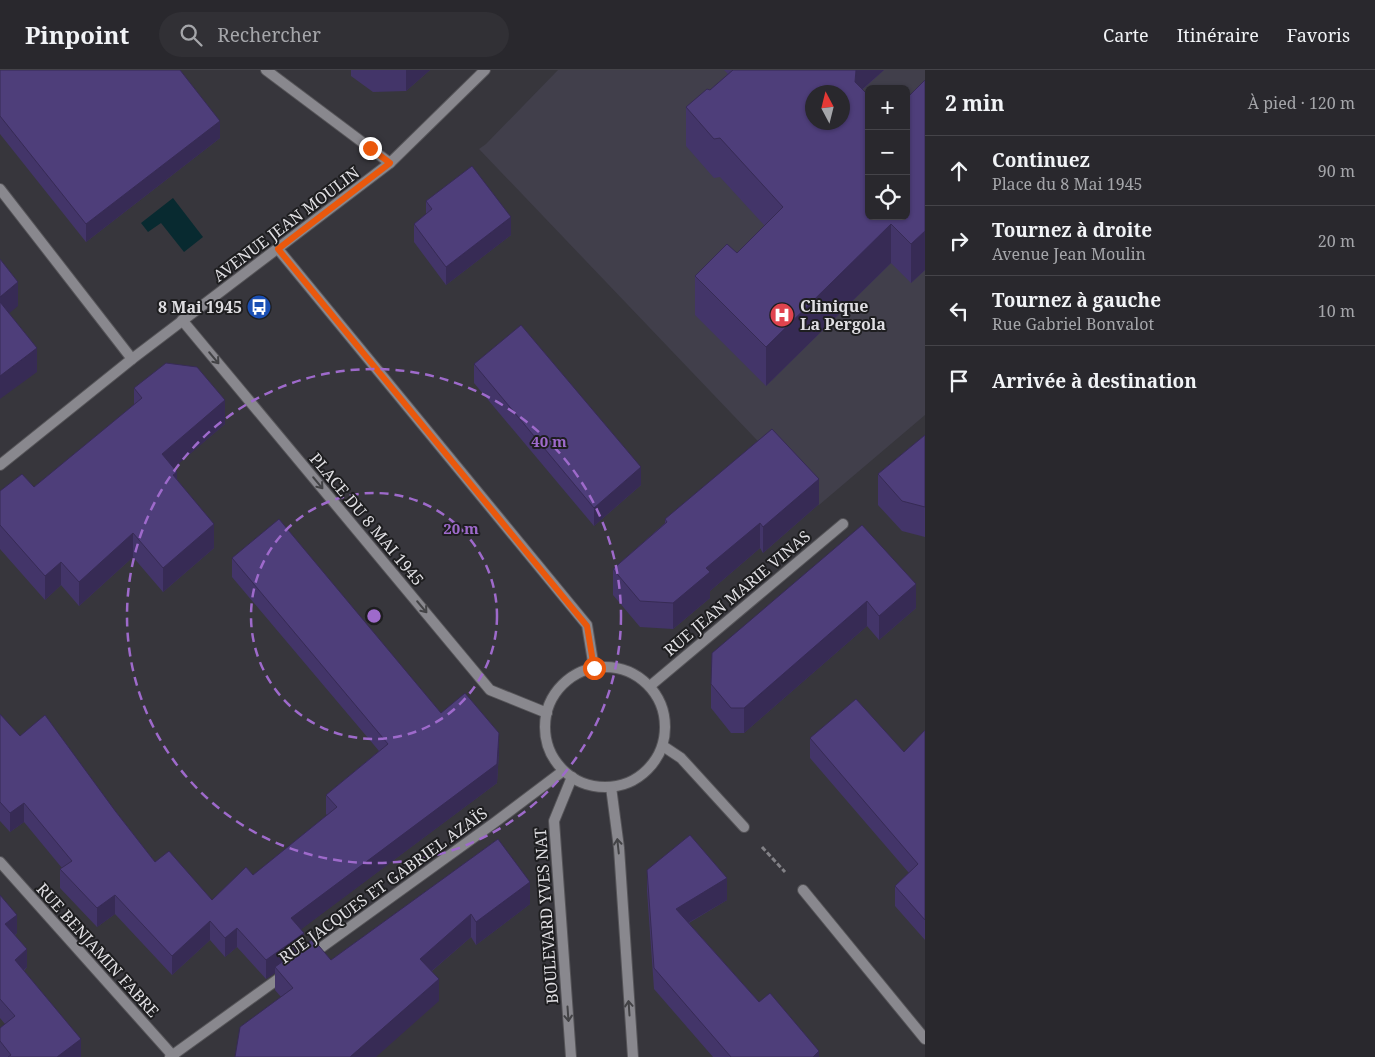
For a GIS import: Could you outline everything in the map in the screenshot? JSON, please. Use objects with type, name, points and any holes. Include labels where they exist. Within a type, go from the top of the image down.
[{"type":"street","points":[[266,70],[390,163]]},
{"type":"street","name":"AVENUE JEAN MOULIN","points":[[0,465],[182,320],[390,163],[485,70]]},
{"type":"street","points":[[0,189],[132,359]]},
{"type":"street","points":[[278,249],[587,626],[594,668]]},
{"type":"street","name":"PLACE DU 8 MAI 1945","points":[[182,320],[490,690],[547,713]]},
{"type":"street","name":"RUE JEAN MARIE VINAS","points":[[650,686],[843,524]]},
{"type":"street","points":[[594,668],[615,668],[634,674],[650,686],[661,704],[666,725],[663,746],[651,766],[633,781],[611,787],[591,785],[563,771],[551,753],[545,734],[547,713],[556,692],[573,676],[594,668]]},
{"type":"street","points":[[663,746],[681,758],[744,827]]},
{"type":"street","name":"RUE JACQUES ET GABRIEL AZAÏS","points":[[172,1056],[563,771]]},
{"type":"street","name":"BOULEVARD YVES NAT","points":[[571,1057],[554,821],[572,777]]},
{"type":"street","points":[[611,787],[619,848],[633,1057]]},
{"type":"street","name":"RUE BENJAMIN FABRE","points":[[0,862],[172,1056]]},
{"type":"street","points":[[803,890],[925,1039]]},
{"type":"path","points":[[744,827],[803,890]]},
{"type":"shaded area","name":"Clinique La Pergola","points":[[558,70],[925,70],[925,415],[819,505],[479,149]]},
{"type":"water","points":[[173,198],[203,237],[184,252],[161,223],[148,232],[141,223]]},
{"type":"building","points":[[0,70],[180,70],[220,121],[86,224],[0,116]]},
{"type":"building","points":[[733,70],[856,70],[855,82],[865,92],[865,220],[910,220],[910,95],[925,80],[925,231],[911,244],[891,224],[766,347],[695,276],[727,244],[737,253],[783,207],[720,138],[714,139],[686,107],[707,89],[710,90]]},
{"type":"building","points":[[472,166],[511,217],[446,267],[414,224],[432,209],[426,201]]},
{"type":"building","points":[[0,259],[18,282],[0,297]]},
{"type":"building","points":[[0,302],[37,348],[0,376]]},
{"type":"building","points":[[521,325],[641,467],[594,508],[474,364]]},
{"type":"building","points":[[166,363],[197,367],[225,400],[162,454],[177,472],[173,475],[214,524],[163,568],[133,533],[79,582],[61,562],[45,576],[0,525],[0,491],[22,474],[34,487],[142,398],[134,388]]},
{"type":"building","points":[[772,429],[819,479],[763,527],[760,523],[706,568],[710,572],[673,603],[640,601],[613,569],[667,522],[665,519]]},
{"type":"building","points":[[925,435],[925,507],[902,501],[878,474]]},
{"type":"building","points":[[279,519],[441,713],[465,693],[499,733],[497,764],[291,918],[304,933],[266,960],[237,928],[225,938],[210,921],[172,956],[115,895],[97,908],[60,869],[72,861],[24,803],[10,813],[0,802],[0,714],[20,736],[45,715],[155,862],[169,851],[212,900],[246,867],[253,875],[337,807],[326,795],[388,744],[232,558]]},
{"type":"building","points":[[862,525],[916,584],[879,616],[867,601],[744,708],[731,708],[711,684],[712,653]]},
{"type":"building","points":[[856,699],[904,752],[925,730],[925,920],[895,886],[918,864],[810,738]]},
{"type":"building","points":[[690,835],[727,878],[676,909],[759,1002],[770,993],[819,1051],[813,1057],[731,1057],[654,968],[647,870]]},
{"type":"building","points":[[498,839],[530,882],[476,922],[471,914],[420,959],[439,979],[350,1057],[235,1057],[240,1027],[293,988],[275,967],[313,939],[331,960]]},
{"type":"building","points":[[0,895],[17,915],[5,924],[27,949],[15,960],[81,1039],[57,1057],[8,1057],[11,1055],[0,1041],[0,1028],[15,1016],[0,999]]},
{"type":"place","name":"8 Mai 1945","points":[[259,307]]},
{"type":"place","name":"Clinique La Pergola","points":[[782,315]]},
{"type":"route","points":[[370,148],[390,163],[278,249],[587,626],[594,668]]}]
